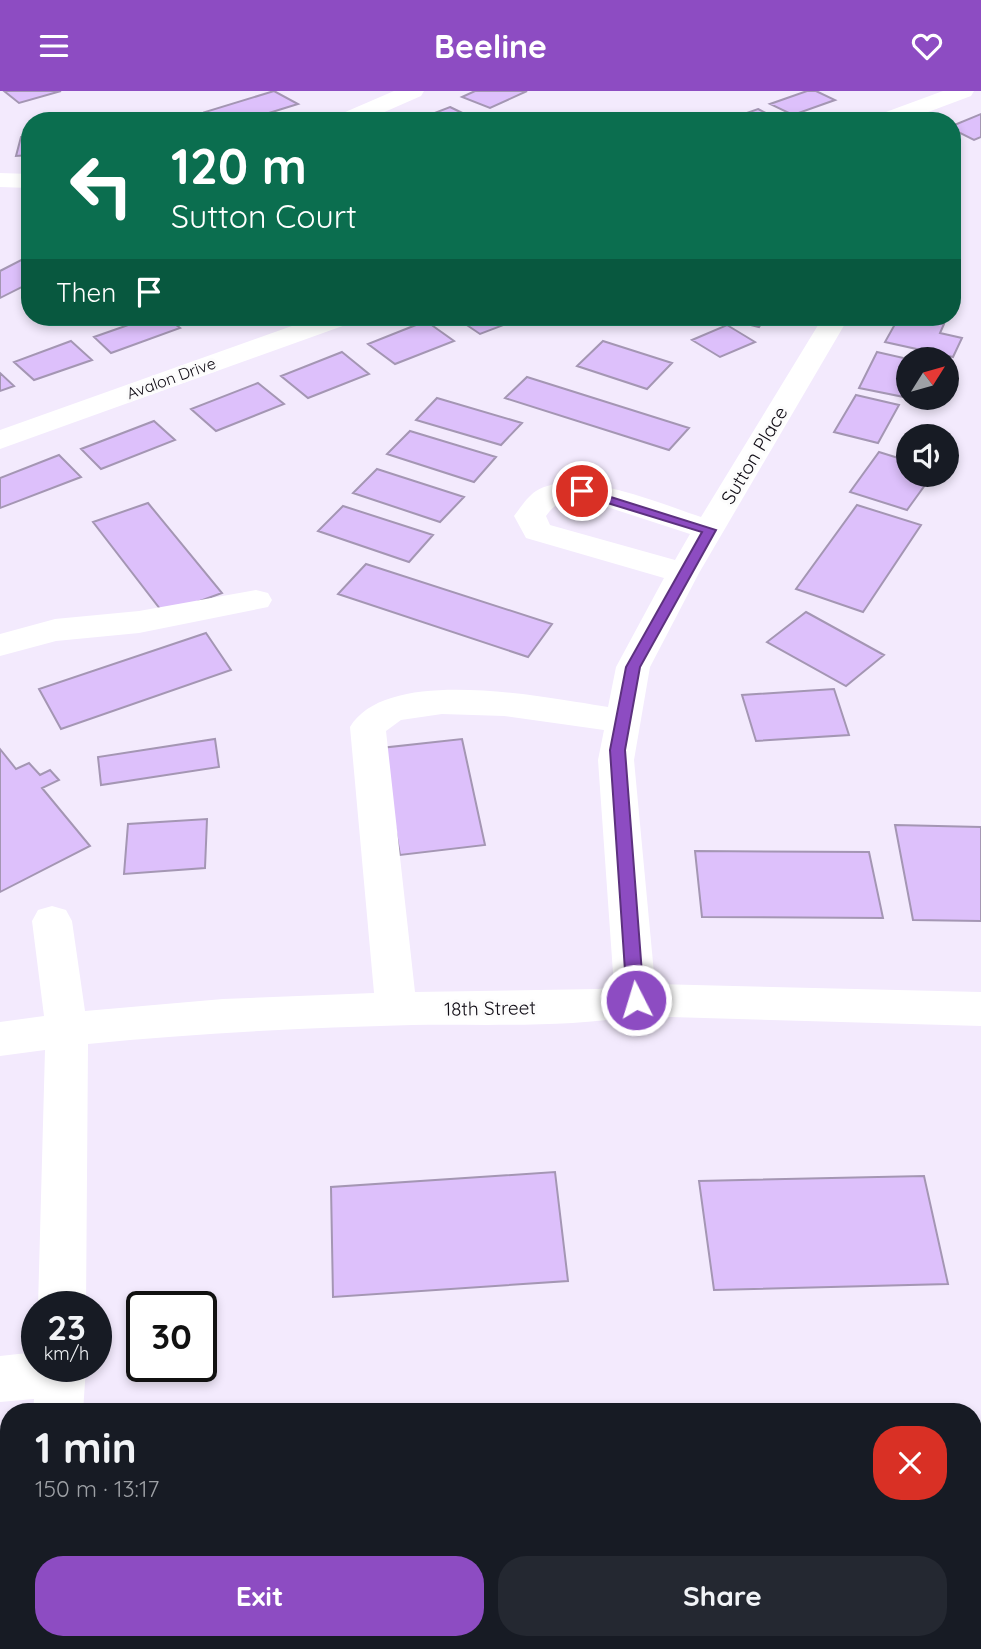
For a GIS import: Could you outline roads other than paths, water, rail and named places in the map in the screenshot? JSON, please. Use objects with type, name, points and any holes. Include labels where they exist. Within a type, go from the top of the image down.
[{"type":"street","points":[[369,112],[412,91]]},
{"type":"street","points":[[907,112],[963,91]]},
{"type":"street","points":[[0,180],[21,181]]},
{"type":"street","name":"Avalon Drive","points":[[0,440],[317,326]]},
{"type":"street","name":"Sutton Place","points":[[636,1000],[616,759],[633,667],[683,573],[831,326]]},
{"type":"street","points":[[683,573],[537,531],[530,516],[541,501],[559,492],[582,491],[709,530]]},
{"type":"street","points":[[0,645],[55,631],[139,622],[256,600]]},
{"type":"street","points":[[396,1010],[368,727],[386,712],[414,704],[471,702],[623,721]]},
{"type":"street","points":[[52,921],[67,1029],[62,1291]]},
{"type":"street","name":"18th Street","points":[[0,1039],[67,1029],[260,1013],[598,1006],[636,1000],[981,1009]]},
{"type":"street","points":[[0,1379],[60,1384]]}]
